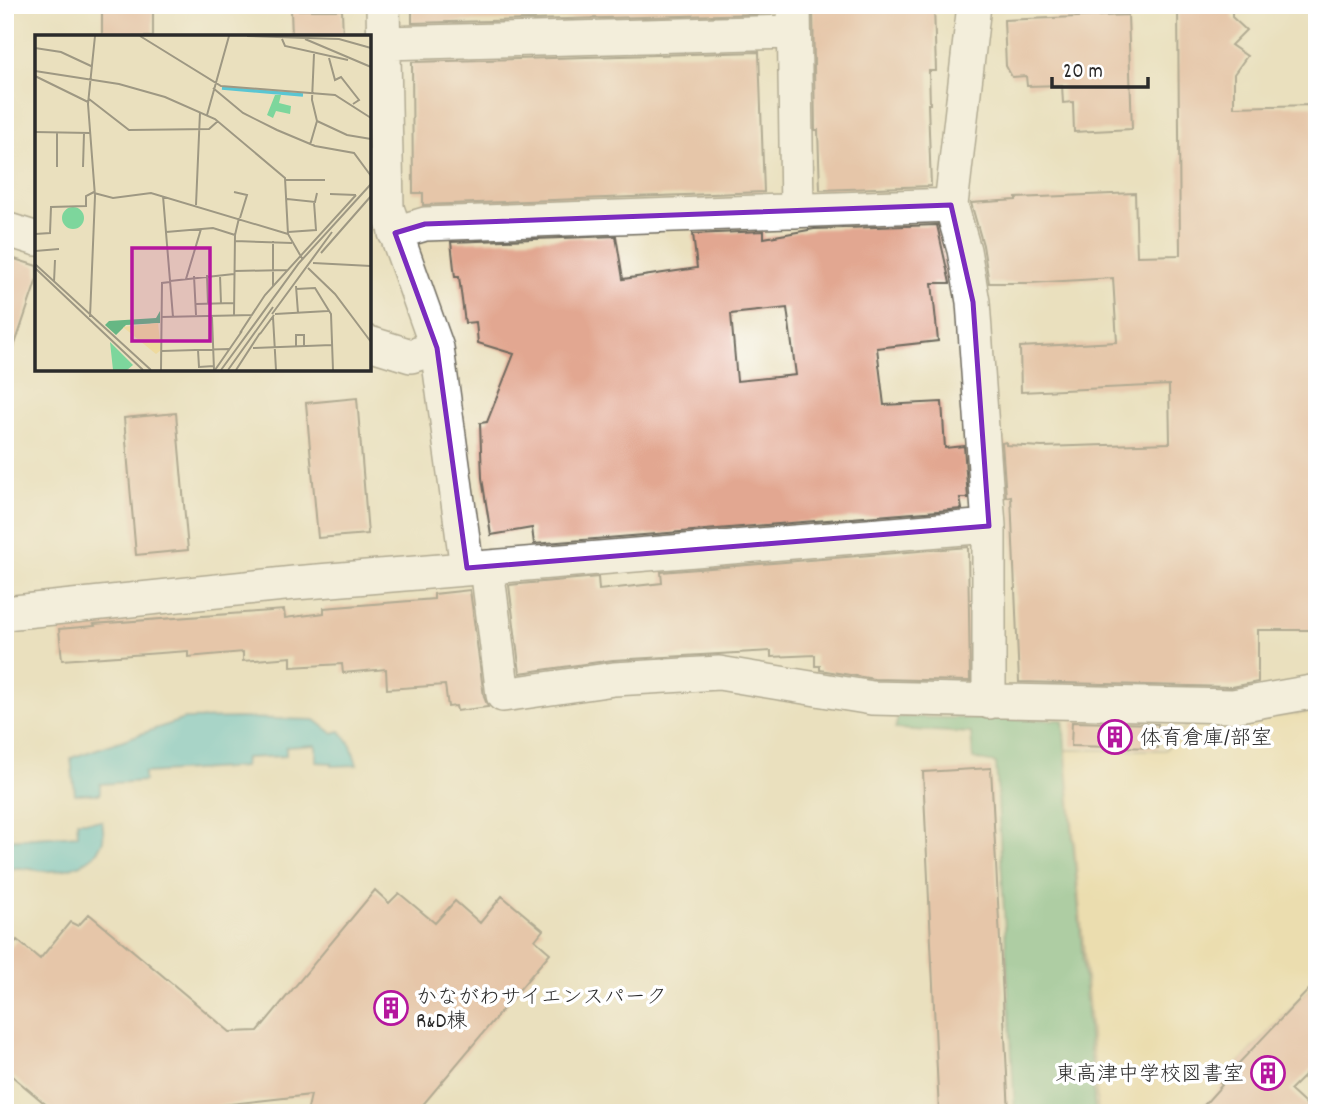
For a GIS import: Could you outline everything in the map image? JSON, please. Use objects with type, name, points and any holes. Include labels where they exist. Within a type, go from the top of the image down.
[{"type":"street","points":[[383,5],[387,208],[437,348],[503,695],[614,679],[719,673],[872,698],[989,702],[1233,706],[1317,691]]},
{"type":"street","points":[[974,5],[951,205],[964,250],[973,302],[989,526],[989,702]]},
{"type":"street","points":[[384,43],[794,19],[797,211]]},
{"type":"street","points":[[394,233],[425,224],[951,205]]},
{"type":"street","points":[[5,229],[35,238]]},
{"type":"street","points":[[371,344],[411,356],[437,348]]},
{"type":"street","points":[[5,613],[477,568],[989,526]]},
{"type":"highlighted area","points":[[951,205],[973,302],[989,526],[467,568],[437,348],[395,233],[425,224]]},
{"type":"green space","points":[[898,717],[1063,720],[1095,1113],[1015,1113],[996,763],[973,759],[971,733],[895,729]]},
{"type":"sand","points":[[1317,711],[1317,981],[1220,1083],[1231,1097],[1206,1103],[1197,1113],[1098,1113],[1066,750],[1165,750],[1190,722],[1232,722]]},
{"type":"water","points":[[184,719],[315,720],[332,733],[340,731],[351,745],[357,765],[332,766],[332,763],[316,762],[316,745],[286,747],[286,756],[245,758],[244,767],[144,773],[144,781],[100,784],[100,794],[75,794],[71,758]]},
{"type":"water","points":[[77,821],[102,821],[102,843],[87,860],[57,871],[16,868],[5,870],[6,840],[78,835]]},
{"type":"building","points":[[102,5],[153,5],[153,35],[102,35]]},
{"type":"building","points":[[412,5],[758,5],[758,14],[412,23]]},
{"type":"building","points":[[813,5],[934,5],[936,71],[929,71],[928,104],[931,186],[820,190],[818,130],[815,130]]},
{"type":"building","points":[[1178,5],[1232,5],[1232,17],[1246,30],[1231,45],[1247,56],[1234,74],[1234,107],[1313,105],[1317,168],[1317,630],[1258,630],[1258,682],[1232,687],[1019,682],[1011,496],[1006,497],[1002,443],[1042,447],[1170,443],[1169,385],[1021,392],[1020,347],[1117,342],[1113,278],[989,283],[983,245],[971,203],[1016,198],[1135,193],[1137,256],[1180,255]]},
{"type":"building","points":[[291,10],[342,10],[343,35],[292,35]]},
{"type":"building","points":[[1128,15],[1132,129],[1074,132],[1073,102],[1063,103],[1062,85],[1027,86],[1026,76],[1012,77],[1006,66],[1004,20]]},
{"type":"building","points":[[759,52],[764,192],[423,205],[423,193],[413,193],[412,62]]},
{"type":"building","points":[[937,225],[950,283],[932,283],[938,341],[877,348],[884,405],[942,402],[945,448],[964,446],[968,498],[960,498],[962,509],[534,544],[532,528],[491,535],[482,478],[480,423],[487,422],[514,354],[478,343],[476,322],[465,323],[451,242],[616,236],[623,279],[697,268],[693,234],[764,231],[764,238],[814,229]],"holes":[[[787,308],[796,375],[737,381],[731,314]]]},
{"type":"building","points":[[5,256],[35,265],[35,285],[10,359],[5,358]]},
{"type":"building","points":[[357,398],[368,534],[318,538],[306,403]]},
{"type":"building","points":[[176,413],[188,550],[136,555],[124,418]]},
{"type":"building","points":[[968,547],[970,681],[874,679],[820,670],[820,666],[815,666],[815,655],[771,657],[771,651],[613,660],[520,673],[509,585],[598,577],[599,590],[662,583],[661,572]]},
{"type":"building","points":[[470,590],[484,697],[488,707],[457,711],[456,706],[448,707],[445,685],[387,689],[386,669],[343,673],[342,664],[291,667],[291,657],[243,661],[243,652],[188,657],[188,651],[62,660],[59,629],[284,610],[285,618],[324,613],[324,608],[434,599],[434,594]]},
{"type":"building","name":"体育倉庫/部室","points":[[1072,722],[1158,724],[1158,748],[1071,746]]},
{"type":"building","points":[[991,768],[1009,1113],[939,1113],[923,772]]},
{"type":"building","name":"かながわサイエンスパーク R&D棟","points":[[375,890],[389,903],[399,893],[435,923],[455,901],[480,923],[502,896],[543,930],[535,940],[550,953],[416,1113],[307,1113],[311,1095],[204,1107],[199,1113],[56,1113],[5,1070],[5,954],[17,940],[40,959],[70,922],[78,926],[89,914],[230,1032],[258,1031]]},
{"type":"building","name":"東高津中学校図書室","points":[[1317,981],[1317,1063],[1290,1090],[1315,1113],[1197,1113],[1222,1085],[1220,1083]]},
{"type":"place","name":"体育倉庫/部室","points":[[1115,737]]},
{"type":"place","name":"かながわサイエンスパーク R&D棟","points":[[391,1008]]},
{"type":"place","name":"東高津中学校図書室","points":[[1268,1073]]}]
